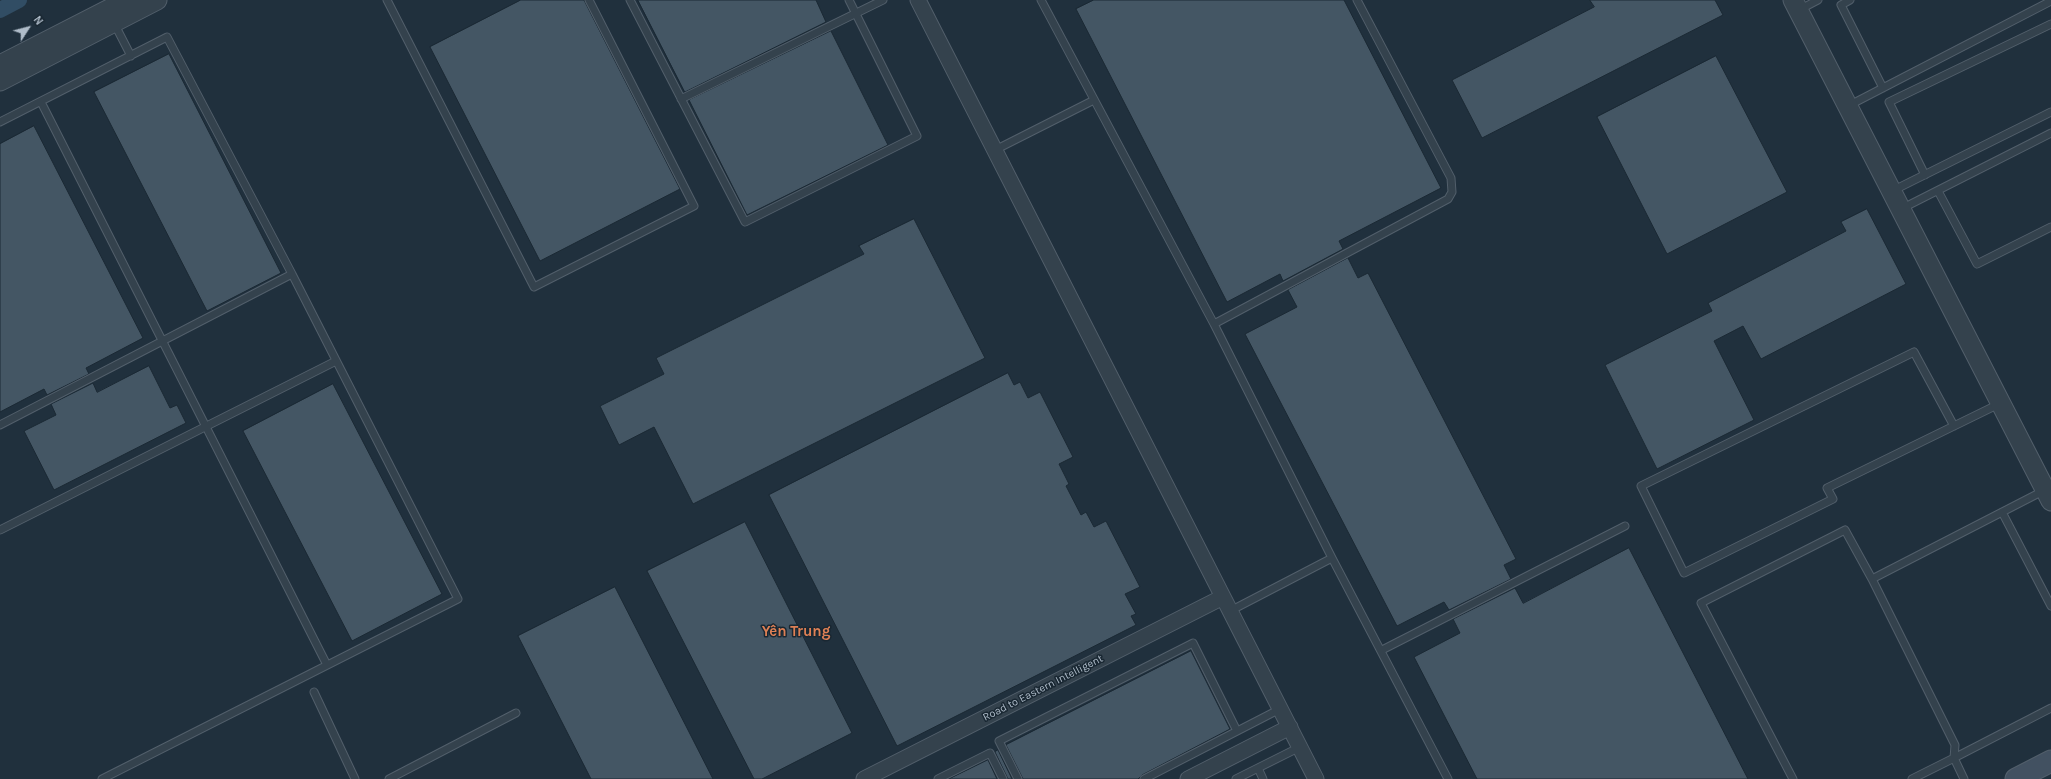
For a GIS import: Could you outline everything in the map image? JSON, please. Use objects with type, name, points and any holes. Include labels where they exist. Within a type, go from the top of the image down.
[{"type":"main road","points":[[2016,779],[2051,761]]},
{"type":"street","points":[[0,65],[127,0]]},
{"type":"street","points":[[0,81],[157,0]]},
{"type":"street","points":[[918,0],[1316,779]]},
{"type":"street","points":[[1796,5],[2048,495]]},
{"type":"street","name":"Road to Eastern Intelligent","points":[[864,779],[1222,597]]},
{"type":"street","points":[[1188,779],[1290,727]]},
{"type":"lane","points":[[387,0],[534,287],[694,206],[589,0]]},
{"type":"lane","points":[[630,0],[745,222],[917,136],[849,0]]},
{"type":"lane","points":[[681,99],[883,0]]},
{"type":"lane","points":[[1041,0],[1214,324],[1332,558],[1382,650],[1448,779]]},
{"type":"lane","points":[[1214,324],[1448,199],[1452,192],[1451,178],[1357,0]]},
{"type":"lane","points":[[1796,5],[1818,0]]},
{"type":"lane","points":[[1850,0],[1841,5],[1883,88]]},
{"type":"lane","points":[[1848,106],[2051,1]]},
{"type":"lane","points":[[114,22],[131,56]]},
{"type":"lane","points":[[1925,175],[1889,102],[2051,24]]},
{"type":"lane","points":[[0,122],[167,37],[292,274],[458,599],[102,779]]},
{"type":"lane","points":[[995,150],[1094,100]]},
{"type":"lane","points":[[41,102],[327,665]]},
{"type":"lane","points":[[1892,191],[2051,112]]},
{"type":"lane","points":[[1901,209],[2051,133]]},
{"type":"lane","points":[[1938,191],[1977,264],[2051,227]]},
{"type":"lane","points":[[0,424],[292,274]]},
{"type":"lane","points":[[1954,426],[1914,352],[1641,486],[1684,573],[1833,499],[1827,488],[1954,426],[2001,403]]},
{"type":"lane","points":[[0,530],[336,361]]},
{"type":"lane","points":[[1872,579],[2002,512],[2048,495]]},
{"type":"lane","points":[[2002,512],[2051,606]]},
{"type":"lane","points":[[1382,650],[1625,526]]},
{"type":"lane","points":[[1793,779],[1701,603],[1845,530],[1872,579],[1955,745],[1954,758],[1964,779]]},
{"type":"lane","points":[[1230,611],[1332,558]]},
{"type":"lane","points":[[1018,779],[999,741],[1193,643],[1237,731]]},
{"type":"lane","points":[[314,692],[355,779]]},
{"type":"lane","points":[[1912,779],[2051,708]]},
{"type":"lane","points":[[1144,779],[1280,709]]},
{"type":"lane","points":[[389,779],[516,713]]},
{"type":"lane","points":[[1236,779],[1300,748]]},
{"type":"lane","points":[[938,779],[990,753],[1003,779]]},
{"type":"lane","points":[[1258,768],[1263,779]]},
{"type":"building","points":[[521,0],[584,0],[680,189],[540,261],[430,47]]},
{"type":"building","points":[[638,0],[816,0],[826,22],[685,92]]},
{"type":"building","points":[[1094,0],[1344,0],[1441,188],[1339,241],[1343,249],[1283,281],[1280,274],[1227,302],[1076,9]]},
{"type":"building","points":[[1590,0],[1715,0],[1723,15],[1482,138],[1452,80],[1594,7]]},
{"type":"building","points":[[831,31],[888,145],[747,215],[689,100]]},
{"type":"building","points":[[169,54],[281,273],[207,311],[94,92]]},
{"type":"building","points":[[1716,56],[1787,192],[1667,254],[1597,117]]},
{"type":"building","points":[[34,126],[143,338],[86,368],[89,374],[47,395],[44,389],[0,412],[0,144]]},
{"type":"building","points":[[1867,209],[1906,284],[1761,359],[1743,326],[1714,341],[1754,420],[1657,469],[1605,365],[1712,311],[1708,303],[1846,231],[1841,222]]},
{"type":"building","points":[[914,219],[985,358],[693,504],[654,427],[619,445],[600,406],[664,374],[656,358],[864,254],[859,246]]},
{"type":"building","points":[[1348,258],[1358,278],[1368,273],[1516,559],[1504,565],[1511,579],[1449,610],[1444,602],[1397,626],[1245,334],[1297,307],[1288,290]]},
{"type":"building","points":[[149,366],[170,408],[177,405],[186,423],[54,490],[24,431],[56,415],[51,404],[93,383],[97,392]]},
{"type":"building","points":[[1008,373],[1014,385],[1020,382],[1028,398],[1040,392],[1073,457],[1059,464],[1069,484],[1066,486],[1081,515],[1086,512],[1094,527],[1106,521],[1140,587],[1125,594],[1136,614],[1131,616],[1136,625],[897,746],[769,495]]},
{"type":"building","points":[[333,384],[442,594],[352,641],[243,431]]},
{"type":"building","points":[[745,522],[852,733],[762,779],[754,779],[647,571]]},
{"type":"building","points":[[1629,548],[1748,779],[1477,779],[1414,657],[1460,633],[1453,619],[1515,588],[1523,603]]},
{"type":"building","points":[[615,587],[713,779],[591,779],[518,636]]},
{"type":"building","points":[[1191,651],[1230,729],[1142,775],[1138,779],[1023,779],[1006,745]]},
{"type":"building","points":[[998,750],[1012,779],[1008,779],[995,752]]},
{"type":"building","points":[[988,760],[997,779],[949,779]]},
{"type":"waterway","points":[[0,10],[19,0]]},
{"type":"district","name":"Yên Trung","points":[[796,632]]}]
